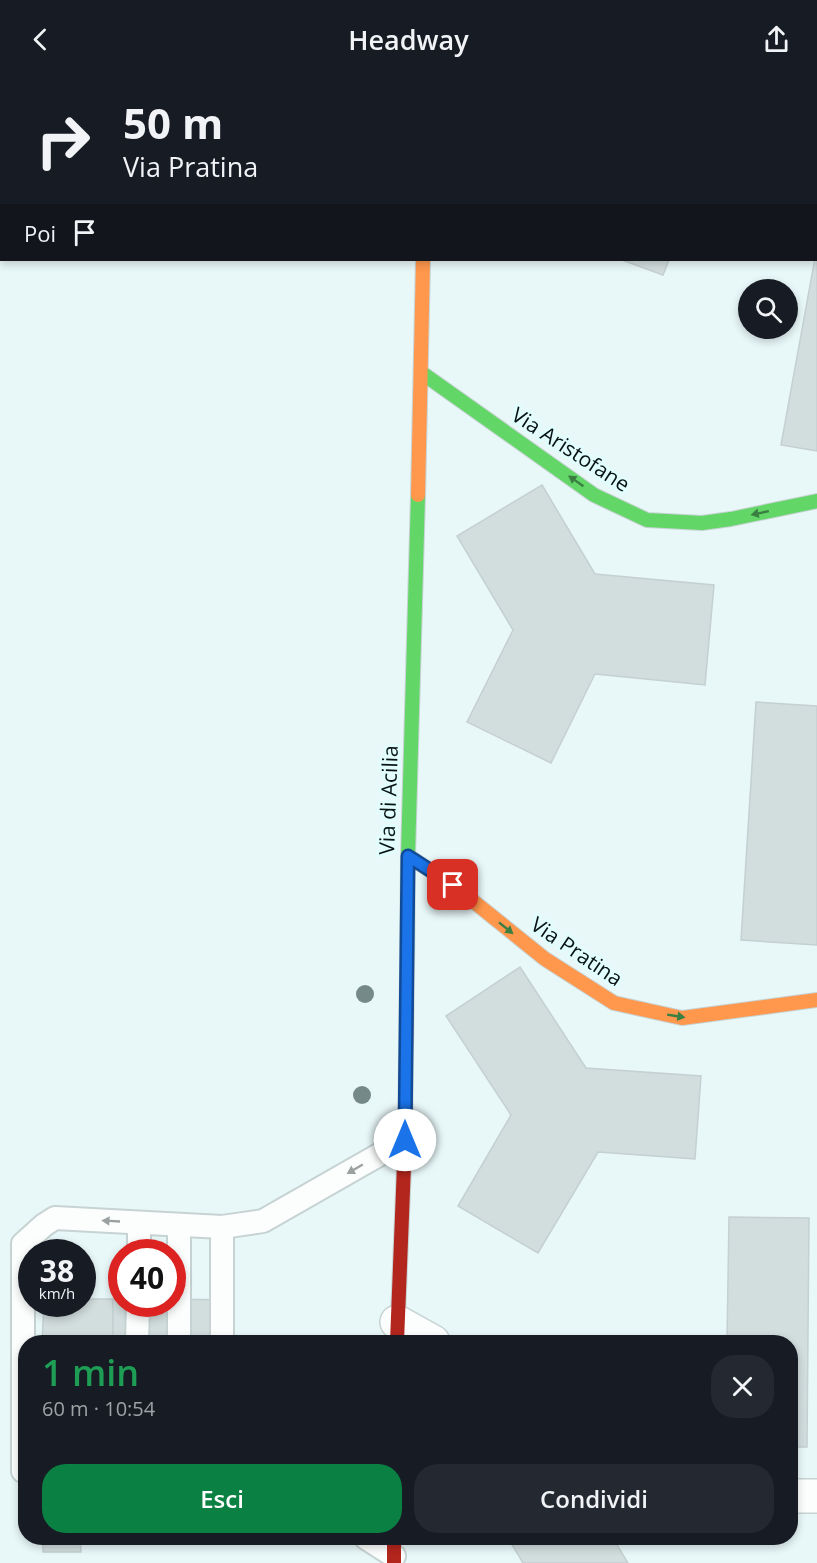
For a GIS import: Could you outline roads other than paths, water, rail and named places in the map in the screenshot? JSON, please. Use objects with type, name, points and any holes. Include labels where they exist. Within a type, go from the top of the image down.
[{"type":"street","name":"Via di Acilia","points":[[397,1332],[405,1140],[408,856],[422,373],[423,261]]},
{"type":"street","name":"Via Aristofane","points":[[422,373],[594,495],[647,520],[702,523],[817,501]]},
{"type":"street","name":"Via Pratina","points":[[408,856],[453,885],[545,959],[614,1003],[682,1018],[817,1000]]},
{"type":"street","points":[[798,1496],[817,1496]]},
{"type":"lane","points":[[23,1335],[23,1244],[55,1218],[222,1227],[263,1221],[405,1140]]},
{"type":"lane","points":[[139,1239],[140,1223]]},
{"type":"lane","points":[[179,1226],[179,1335]]},
{"type":"lane","points":[[222,1227],[222,1335]]},
{"type":"lane","points":[[137,1335],[138,1317]]},
{"type":"lane","points":[[380,1545],[394,1552]]}]
